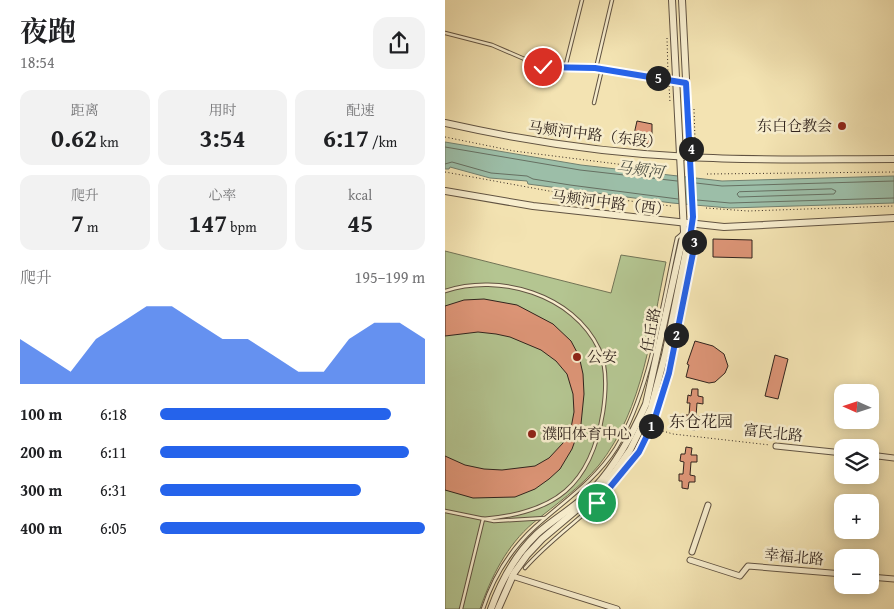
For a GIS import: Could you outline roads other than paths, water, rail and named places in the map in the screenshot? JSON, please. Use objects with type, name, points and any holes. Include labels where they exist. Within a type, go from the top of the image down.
[{"type":"street","name":"任丘路","points":[[491,609],[509,569],[522,550],[537,534],[596,486],[612,466],[635,428],[646,404],[653,381],[684,232],[672,0]]},
{"type":"street","name":"任丘路","points":[[498,609],[512,576],[542,539],[600,490],[617,470],[651,408],[659,383],[693,217],[682,0]]},
{"type":"street","name":"马颊河中路（东段）","points":[[445,122],[556,143],[691,158],[894,159]]},
{"type":"street","name":"马颊河中路（西）","points":[[445,191],[533,206],[692,225],[749,227],[812,221],[894,218]]},
{"type":"street","name":"富民北路","points":[[776,446],[834,452]]},
{"type":"street","points":[[879,456],[894,458]]},
{"type":"street","points":[[692,552],[707,505]]},
{"type":"street","name":"幸福北路","points":[[690,560],[740,576],[748,566],[834,573]]},
{"type":"street","points":[[512,576],[617,609]]},
{"type":"street","points":[[879,578],[894,579]]},
{"type":"lane","points":[[565,68],[582,0]]},
{"type":"lane","points":[[595,68],[612,0]]},
{"type":"lane","points":[[445,33],[492,45],[543,67],[595,68],[686,83]]},
{"type":"lane","points":[[594,103],[602,69]]},
{"type":"lane","points":[[483,609],[491,586],[513,551],[546,518],[584,487],[615,449],[634,413],[644,382],[677,238],[684,232]]},
{"type":"lane","points":[[525,568],[541,550],[597,503],[617,482],[639,452],[661,402],[674,354],[695,243],[690,237]]},
{"type":"lane","points":[[445,291],[477,284],[496,284],[515,287],[549,300],[565,309],[589,334],[599,350],[604,367],[605,386],[601,426],[588,463],[577,481],[564,494],[534,510],[483,519]]},
{"type":"lane","points":[[445,511],[506,522],[546,518]]},
{"type":"lane","points":[[461,609],[483,519]]},
{"type":"water","points":[[445,142],[581,165],[722,181],[894,176],[894,203],[729,208],[672,203],[528,184],[527,181],[490,178],[450,167],[445,169]]},
{"type":"place","name":"东白仓教会","points":[[842,126]]},
{"type":"place","name":"公安","points":[[577,357]]},
{"type":"place","name":"濮阳体育中心","points":[[532,434]]},
{"type":"district","name":"东仓花园","points":[[701,421]]},
{"type":"water label","name":"马颊河","points":[[640,169]]}]
